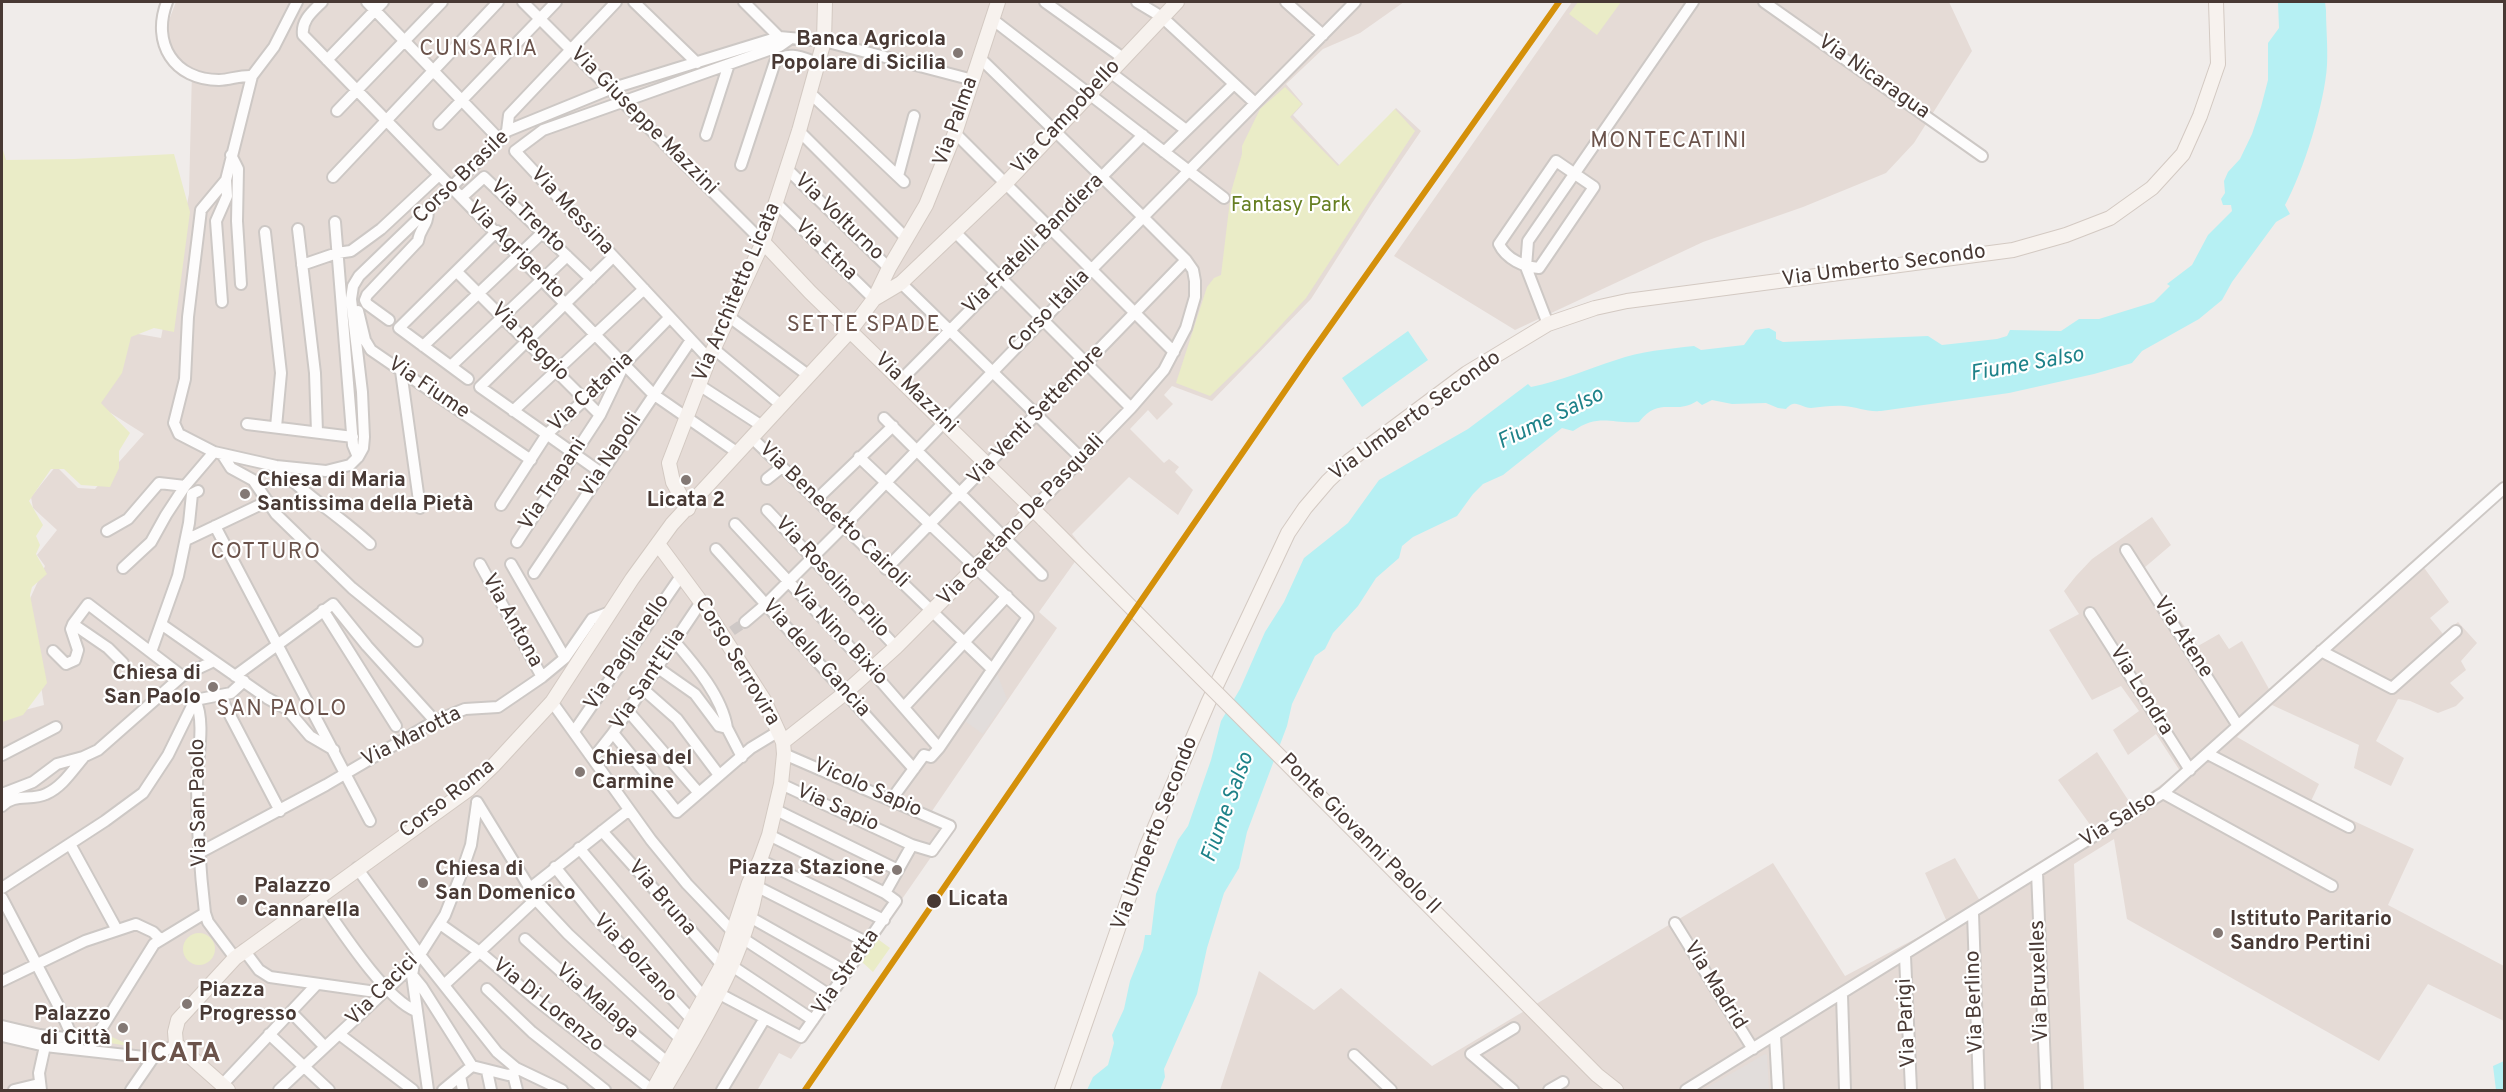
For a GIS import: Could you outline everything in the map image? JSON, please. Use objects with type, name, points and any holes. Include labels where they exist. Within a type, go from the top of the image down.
[{"type":"main road","name":"Via Architetto Licata","points":[[688,508],[673,482],[669,463],[712,354],[763,242],[799,131],[824,40],[825,2]]},
{"type":"main road","name":"Via Palma","points":[[874,299],[889,268],[926,205],[955,133],[998,2]]},
{"type":"main road","name":"Via Campobello","points":[[874,299],[901,283],[1005,184],[1177,2]]},
{"type":"main road","name":"Via Umberto Secondo","points":[[1062,1090],[1146,848],[1208,703],[1288,532],[1328,481],[1349,461],[1467,373],[1548,324],[1594,308],[1627,301],[2013,250],[2066,235],[2110,218],[2152,188],[2183,154],[2200,116],[2218,64],[2216,2]]},
{"type":"main road","name":"Via Mazzini","points":[[763,242],[850,331],[1044,520]]},
{"type":"main road","name":"Corso Roma","points":[[176,1044],[175,1032],[178,1020],[239,954],[469,789],[494,766],[552,702],[610,612],[672,524],[850,331],[874,299]]},
{"type":"main road","name":"Via Gaetano De Pasquali","points":[[782,742],[845,693],[896,647],[1033,509]]},
{"type":"main road","name":"Ponte Giovanni Paolo II","points":[[1044,520],[1597,1075]]},
{"type":"main road","name":"Corso Serrovira","points":[[657,544],[728,634],[764,700],[782,742],[781,784],[776,810],[727,966],[673,1066],[664,1090]]},
{"type":"main road","name":"Corso Serrovira","points":[[737,935],[748,916],[753,885]]},
{"type":"main road","points":[[176,1044],[225,1088]]},
{"type":"main road","name":"Corso Serrovira","points":[[653,1090],[673,1066]]},
{"type":"main road","points":[[1597,1075],[1606,1090]]},
{"type":"main road","points":[[1597,1075],[1616,1090]]},
{"type":"street","points":[[167,2],[162,33],[164,45],[173,62],[191,74],[209,79],[252,76]]},
{"type":"street","points":[[222,302],[216,221],[227,196],[226,180],[231,155],[252,76],[274,46],[297,2]]},
{"type":"street","name":"Via Agrigento","points":[[322,2],[306,19],[302,28],[303,35],[497,231],[653,394],[738,453]]},
{"type":"street","points":[[337,111],[442,2]]},
{"type":"street","points":[[333,177],[498,2]]},
{"type":"street","name":"Via Giuseppe Mazzini","points":[[523,2],[763,242]]},
{"type":"street","points":[[439,124],[556,2]]},
{"type":"street","points":[[507,131],[509,115],[616,2]]},
{"type":"street","points":[[634,2],[697,63]]},
{"type":"street","points":[[744,2],[785,38]]},
{"type":"street","points":[[1045,2],[1124,58]]},
{"type":"street","points":[[1137,2],[1162,17],[1255,103]]},
{"type":"street","points":[[1286,2],[1299,6],[1323,35]]},
{"type":"street","name":"Corso Italia","points":[[745,622],[843,527],[916,449],[1355,2]]},
{"type":"street","points":[[1548,324],[1526,267],[1528,241],[1693,2]]},
{"type":"street","name":"Via Nicaragua","points":[[1764,2],[1982,156]]},
{"type":"street","points":[[327,60],[375,4],[405,40],[463,99],[500,141]]},
{"type":"street","points":[[992,19],[1224,198]]},
{"type":"street","name":"Corso Brasile","points":[[623,101],[780,46],[785,38]]},
{"type":"street","name":"Corso Brasile","points":[[351,299],[353,286],[359,276],[500,141],[507,131],[610,89],[785,38],[824,40],[973,80]]},
{"type":"street","points":[[741,165],[772,67],[778,59],[792,56],[818,63]]},
{"type":"street","points":[[981,59],[1186,260]]},
{"type":"street","points":[[706,135],[729,64]]},
{"type":"street","points":[[1110,72],[1186,130]]},
{"type":"street","points":[[1164,152],[1234,84]]},
{"type":"street","points":[[810,93],[901,179],[914,116]]},
{"type":"street","name":"Via Messina","points":[[623,101],[543,130],[515,152],[691,340],[781,405]]},
{"type":"street","points":[[799,131],[907,239]]},
{"type":"street","points":[[955,133],[1174,352]]},
{"type":"street","name":"Via Fratelli Bandiera","points":[[901,380],[1143,135]]},
{"type":"street","points":[[231,155],[238,169],[237,221],[241,284]]},
{"type":"street","points":[[1556,161],[1576,173],[1594,187],[1539,268],[1526,267],[1503,252],[1499,244],[1556,161]]},
{"type":"street","name":"Via Volturno","points":[[787,169],[889,268]]},
{"type":"street","points":[[302,265],[337,253],[351,251],[381,229],[440,175]]},
{"type":"street","name":"Via Trento","points":[[462,197],[484,177],[591,279]]},
{"type":"street","points":[[226,180],[201,210],[188,317],[185,379],[176,412],[175,429],[189,442],[218,453],[276,466],[326,471],[350,465],[363,448],[364,426],[351,299]]},
{"type":"street","name":"Via Etna","points":[[776,203],[874,299]]},
{"type":"street","points":[[389,320],[365,300],[418,241],[419,234],[428,223],[428,210]]},
{"type":"street","points":[[335,222],[353,437],[358,457]]},
{"type":"street","points":[[298,229],[315,373],[317,432]]},
{"type":"street","points":[[468,379],[399,328],[497,231]]},
{"type":"street","points":[[265,232],[281,373],[276,427]]},
{"type":"street","points":[[423,346],[543,232]]},
{"type":"street","points":[[955,232],[1131,408]]},
{"type":"street","points":[[451,366],[567,256]]},
{"type":"street","points":[[600,472],[480,387],[613,257]]},
{"type":"street","name":"Via Venti Settembre","points":[[886,570],[1186,260]]},
{"type":"street","name":"Via Gaetano De Pasquali","points":[[1033,509],[1131,408],[1164,370],[1186,328],[1196,297],[1193,270],[1186,260]]},
{"type":"street","name":"Via Reggio","points":[[457,272],[600,415]]},
{"type":"street","points":[[901,283],[1081,458]]},
{"type":"street","points":[[513,411],[644,289]]},
{"type":"street","name":"Via Fiume","points":[[351,299],[358,308],[368,347],[531,460]]},
{"type":"street","points":[[729,316],[808,375]]},
{"type":"street","name":"Via Catania","points":[[501,506],[546,434],[625,363],[670,317]]},
{"type":"street","name":"Via Napoli","points":[[534,573],[691,340]]},
{"type":"street","name":"Via Trapani","points":[[516,542],[600,415],[625,363]]},
{"type":"street","points":[[401,371],[420,508]]},
{"type":"street","points":[[699,385],[762,426]]},
{"type":"street","points":[[884,418],[1042,575]]},
{"type":"street","points":[[247,424],[353,437]]},
{"type":"street","points":[[816,500],[893,426]]},
{"type":"street","name":"Via Benedetto Cairoli","points":[[752,438],[886,570],[992,669]]},
{"type":"street","points":[[123,568],[151,542],[185,486],[218,453]]},
{"type":"street","points":[[218,453],[231,468],[253,480],[276,514],[352,588],[417,641]]},
{"type":"street","points":[[859,457],[1028,617],[939,748],[931,757],[924,755],[891,800]]},
{"type":"street","points":[[276,466],[299,489],[344,520],[370,544]]},
{"type":"street","points":[[767,479],[782,467]]},
{"type":"street","points":[[106,531],[128,519],[159,483],[185,486]]},
{"type":"street","name":"Via Salso","points":[[1686,1090],[1905,956],[2163,793],[2505,488]]},
{"type":"street","points":[[151,652],[178,576],[186,540],[192,494],[198,491]]},
{"type":"street","points":[[186,540],[268,501]]},
{"type":"street","name":"Via Rosolino Pilo","points":[[767,510],[896,647]]},
{"type":"street","name":"Via Nino Bixio","points":[[735,524],[871,670],[939,748]]},
{"type":"street","points":[[215,526],[370,821]]},
{"type":"street","name":"Via della Gancia","points":[[716,549],[914,769]]},
{"type":"street","name":"Via Atene","points":[[2126,550],[2238,726]]},
{"type":"street","name":"Via Antona","points":[[480,564],[542,677]]},
{"type":"street","points":[[511,564],[565,658]]},
{"type":"street","name":"Via Pagliarello","points":[[575,730],[681,576]]},
{"type":"street","points":[[904,707],[1007,597]]},
{"type":"street","name":"Via Sant'Elia","points":[[594,757],[643,690],[701,602]]},
{"type":"street","points":[[53,651],[66,664],[75,660],[78,650],[71,629],[88,604],[182,676]]},
{"type":"street","points":[[2,888],[143,793],[168,755],[195,700],[231,693],[239,679],[277,646],[333,604],[367,646],[435,721]]},
{"type":"street","points":[[323,610],[396,726]]},
{"type":"street","name":"Via Marotta","points":[[199,854],[280,811],[435,721],[465,709],[498,707],[565,658],[592,620],[610,612]]},
{"type":"street","name":"Via Londra","points":[[2090,613],[2190,770]]},
{"type":"street","points":[[73,624],[108,648],[123,663]]},
{"type":"street","points":[[161,624],[239,679],[287,709],[310,736],[334,750]]},
{"type":"street","points":[[2321,651],[2392,688],[2456,632]]},
{"type":"street","points":[[675,642],[692,662],[725,713],[728,728],[742,757]]},
{"type":"street","points":[[2,794],[33,782],[57,764],[98,750],[182,676],[214,661]]},
{"type":"street","points":[[658,668],[695,694],[719,726],[728,728]]},
{"type":"street","points":[[643,690],[677,719],[720,775]]},
{"type":"street","points":[[220,696],[280,811]]},
{"type":"street","name":"Via San Paolo","points":[[195,700],[200,717],[197,780],[199,854],[205,910]]},
{"type":"street","points":[[552,702],[687,884],[737,935],[831,996]]},
{"type":"street","points":[[628,711],[698,792]]},
{"type":"street","points":[[2,755],[56,727]]},
{"type":"street","points":[[614,732],[677,812],[751,748],[782,742]]},
{"type":"street","name":"Vicolo Sapio","points":[[782,742],[891,800],[950,826],[932,851],[912,845]]},
{"type":"street","points":[[2208,754],[2349,827]]},
{"type":"street","points":[[2,806],[21,796],[33,799],[51,792],[62,784],[83,757]]},
{"type":"street","name":"Via Sapio","points":[[781,784],[912,845]]},
{"type":"street","points":[[469,789],[536,899],[568,934],[686,1043]]},
{"type":"street","points":[[2163,793],[2332,886]]},
{"type":"street","name":"Via Cacici","points":[[279,1090],[415,965],[440,924],[471,845],[477,803]]},
{"type":"street","points":[[529,889],[630,810]]},
{"type":"street","points":[[776,810],[898,870]]},
{"type":"street","name":"Via Bruna","points":[[602,831],[727,966],[813,1020]]},
{"type":"street","points":[[769,835],[885,893],[912,845]]},
{"type":"street","points":[[70,844],[120,929]]},
{"type":"street","points":[[579,848],[712,997],[765,1018],[722,1090]]},
{"type":"street","points":[[760,860],[884,920]]},
{"type":"street","name":"Via Bolzano","points":[[555,867],[596,918],[696,1024]]},
{"type":"street","points":[[357,868],[415,965],[422,987],[472,1066],[487,1071],[514,1071]]},
{"type":"street","name":"Via Bruxelles","points":[[2037,872],[2046,1090]]},
{"type":"street","points":[[753,885],[868,943]]},
{"type":"street","name":"Via Stretta","points":[[765,1018],[801,1037],[892,908],[896,901],[885,893]]},
{"type":"street","points":[[318,897],[387,989],[404,1006],[416,1011]]},
{"type":"street","points":[[2,898],[37,963],[73,1039],[84,1049]]},
{"type":"street","points":[[444,985],[536,899]]},
{"type":"street","points":[[84,1049],[98,1033],[154,944],[205,910],[208,922],[239,954],[270,977],[378,992],[387,989]]},
{"type":"street","name":"Via Berlino","points":[[1973,913],[1979,1090]]},
{"type":"street","points":[[748,916],[847,972]]},
{"type":"street","name":"Via Madrid","points":[[1675,923],[1753,1049]]},
{"type":"street","points":[[2,981],[37,963],[136,924],[153,932],[160,939]]},
{"type":"street","name":"Via Di Lorenzo","points":[[440,924],[481,952],[534,998],[653,1090]]},
{"type":"street","name":"Via Malaga","points":[[525,939],[595,1002],[673,1066]]},
{"type":"street","name":"Via Parigi","points":[[1905,956],[1911,1090]]},
{"type":"street","points":[[415,965],[444,985],[514,1071],[548,1087],[562,1090]]},
{"type":"street","points":[[415,965],[416,1011],[428,1090]]},
{"type":"street","points":[[225,1088],[269,1034],[318,984]]},
{"type":"street","points":[[487,989],[532,1032],[605,1090]]},
{"type":"street","points":[[1842,995],[1845,1090]]},
{"type":"street","points":[[291,1012],[325,1047]]},
{"type":"street","points":[[2,1026],[40,1035],[73,1039]]},
{"type":"street","points":[[1513,1090],[1471,1054],[1514,1029]]},
{"type":"street","points":[[269,1034],[329,1090]]},
{"type":"street","points":[[339,1034],[413,1090]]},
{"type":"street","points":[[1775,1035],[1778,1090]]},
{"type":"street","points":[[2,1036],[44,1045],[153,1058]]},
{"type":"street","points":[[131,1090],[153,1058],[176,1044]]},
{"type":"street","points":[[14,1090],[40,1087],[40,1068],[44,1045]]},
{"type":"street","points":[[1354,1055],[1391,1090]]},
{"type":"street","points":[[443,1090],[472,1066]]},
{"type":"street","points":[[487,1071],[491,1090]]},
{"type":"street","points":[[514,1071],[517,1090]]},
{"type":"street","points":[[460,1076],[463,1090]]},
{"type":"street","points":[[1549,1090],[1563,1082]]},
{"type":"shaded area","points":[[176,2],[1404,2],[1360,33],[1323,49],[1286,84],[1303,104],[1293,115],[1342,168],[1396,108],[1421,131],[1311,299],[1212,401],[1172,386],[1164,395],[1173,404],[1157,420],[1148,410],[1130,429],[1164,463],[1169,459],[1179,467],[1175,472],[1193,490],[1178,515],[1129,477],[1072,534],[1084,549],[1039,612],[1057,628],[932,811],[954,824],[791,1059],[779,1053],[758,1089],[2,1090],[2,716],[44,705],[28,603],[45,566],[37,555],[57,530],[33,508],[31,497],[56,466],[78,488],[95,489],[144,434],[98,405],[127,332],[161,338],[189,194],[192,71],[175,55],[168,40],[167,25]]},
{"type":"shaded area","points":[[1572,2],[1949,2],[1972,51],[1914,143],[1886,173],[1803,207],[1703,242],[1515,330],[1394,256]]},
{"type":"shaded area","points":[[2152,517],[2171,545],[2144,568],[2198,646],[2219,634],[2229,649],[2242,641],[2269,689],[2417,558],[2449,602],[2430,618],[2443,634],[2458,622],[2477,643],[2461,661],[2466,670],[2450,683],[2464,698],[2456,706],[2438,713],[2410,701],[2398,699],[2376,741],[2404,758],[2391,786],[2354,768],[2359,745],[2272,705],[2237,737],[2319,784],[2311,801],[2414,849],[2388,905],[2504,966],[2504,1021],[2428,984],[2379,1061],[2127,919],[2114,839],[2074,864],[2084,1090],[1220,1090],[1259,971],[1314,1010],[1341,988],[1432,1066],[1773,863],[1845,976],[1947,922],[1925,873],[1955,858],[1980,901],[2096,833],[2058,780],[2097,752],[2132,806],[2180,771],[2156,734],[2128,755],[2113,730],[2139,711],[2121,686],[2092,700],[2049,630],[2079,614],[2064,591],[2076,576],[2092,559]]},
{"type":"shaded area","points":[[996,671],[1007,699],[983,734],[962,719]]},
{"type":"shaded area","points":[[1765,1054],[1767,1055],[1769,1090],[1703,1090]]},
{"type":"green space","points":[[1578,2],[1621,2],[1597,35],[1569,14]]},
{"type":"green space","name":"Fantasy Park","points":[[1285,87],[1302,104],[1290,117],[1338,166],[1395,109],[1415,131],[1306,298],[1259,349],[1210,396],[1176,383],[1207,287],[1214,278],[1221,275],[1231,192],[1242,154],[1242,146],[1260,109]]},
{"type":"green space","points":[[2,147],[6,160],[174,154],[190,212],[174,332],[154,328],[131,337],[122,373],[101,403],[130,433],[119,451],[119,468],[110,487],[81,485],[64,469],[51,469],[29,501],[43,525],[36,536],[40,545],[36,554],[47,574],[32,587],[30,595],[47,683],[23,715],[2,722]]},
{"type":"green space","points":[[199,933],[210,938],[215,949],[210,960],[199,965],[188,960],[183,949],[188,938]]},
{"type":"green space","points":[[875,937],[890,948],[873,972],[861,961]]},
{"type":"green space","points":[[103,1033],[134,1047],[98,1041]]},
{"type":"water","name":"Fiume Salso","points":[[2278,2],[2325,2],[2326,10],[2327,58],[2322,98],[2299,175],[2285,205],[2290,214],[2276,222],[2232,282],[2222,300],[2199,319],[2142,351],[2132,363],[2009,393],[1881,411],[1840,406],[1807,408],[1795,404],[1786,409],[1766,403],[1732,404],[1712,400],[1702,405],[1697,401],[1681,407],[1654,409],[1639,422],[1605,420],[1590,422],[1573,431],[1562,428],[1503,475],[1483,484],[1457,516],[1413,537],[1402,546],[1399,558],[1376,578],[1358,606],[1333,633],[1325,649],[1315,656],[1292,704],[1287,726],[1247,832],[1239,868],[1224,893],[1207,948],[1197,994],[1164,1069],[1165,1077],[1160,1090],[1087,1090],[1093,1077],[1108,1065],[1114,1043],[1112,1035],[1124,1009],[1130,981],[1143,949],[1145,935],[1151,935],[1156,894],[1178,840],[1188,826],[1211,760],[1221,721],[1240,689],[1265,632],[1284,602],[1304,558],[1348,523],[1379,480],[1468,429],[1528,384],[1531,387],[1553,382],[1635,354],[1694,346],[1701,350],[1744,345],[1755,330],[1769,328],[1776,332],[1776,339],[1783,342],[1928,336],[1942,345],[1997,339],[2007,336],[2010,330],[2061,331],[2079,319],[2099,319],[2154,302],[2170,286],[2167,284],[2192,265],[2208,235],[2232,211],[2231,205],[2223,205],[2221,199],[2225,193],[2224,181],[2228,172],[2240,159],[2261,107],[2268,80],[2268,43],[2279,28]]},
{"type":"water","points":[[1408,331],[1428,360],[1362,407],[1342,378]]},
{"type":"water","points":[[2504,1061],[2504,1090],[2496,1090],[2493,1066]]},
{"type":"tunnel","points":[[732,631],[745,622]]},
{"type":"transit line","points":[[805,1090],[1309,356],[1559,2]]},
{"type":"place","name":"Banca Agricola Popolare di Sicilia","points":[[958,53]]},
{"type":"place","name":"Licata 2","points":[[686,480]]},
{"type":"place","name":"Chiesa di Maria Santissima della Pietà","points":[[245,494]]},
{"type":"place","name":"Chiesa di San Paolo","points":[[213,687]]},
{"type":"place","name":"Chiesa del Carmine","points":[[580,772]]},
{"type":"place","name":"Piazza Stazione","points":[[897,870]]},
{"type":"place","name":"Chiesa di San Domenico","points":[[423,883]]},
{"type":"place","name":"Palazzo Cannarella","points":[[242,900]]},
{"type":"place","name":"Licata","points":[[934,901]]},
{"type":"place","name":"Istituto Paritario Sandro Pertini","points":[[2218,933]]},
{"type":"place","name":"Piazza Progresso","points":[[187,1004]]},
{"type":"place","name":"Palazzo di Città","points":[[123,1028]]},
{"type":"district","name":"CUNSARIA","points":[[479,51]]},
{"type":"district","name":"MONTECATINI","points":[[1669,143]]},
{"type":"district","name":"SETTE SPADE","points":[[864,327]]},
{"type":"district","name":"COTTURO","points":[[266,554]]},
{"type":"district","name":"SAN PAOLO","points":[[282,711]]},
{"type":"district","name":"LICATA","points":[[173,1056]]}]
